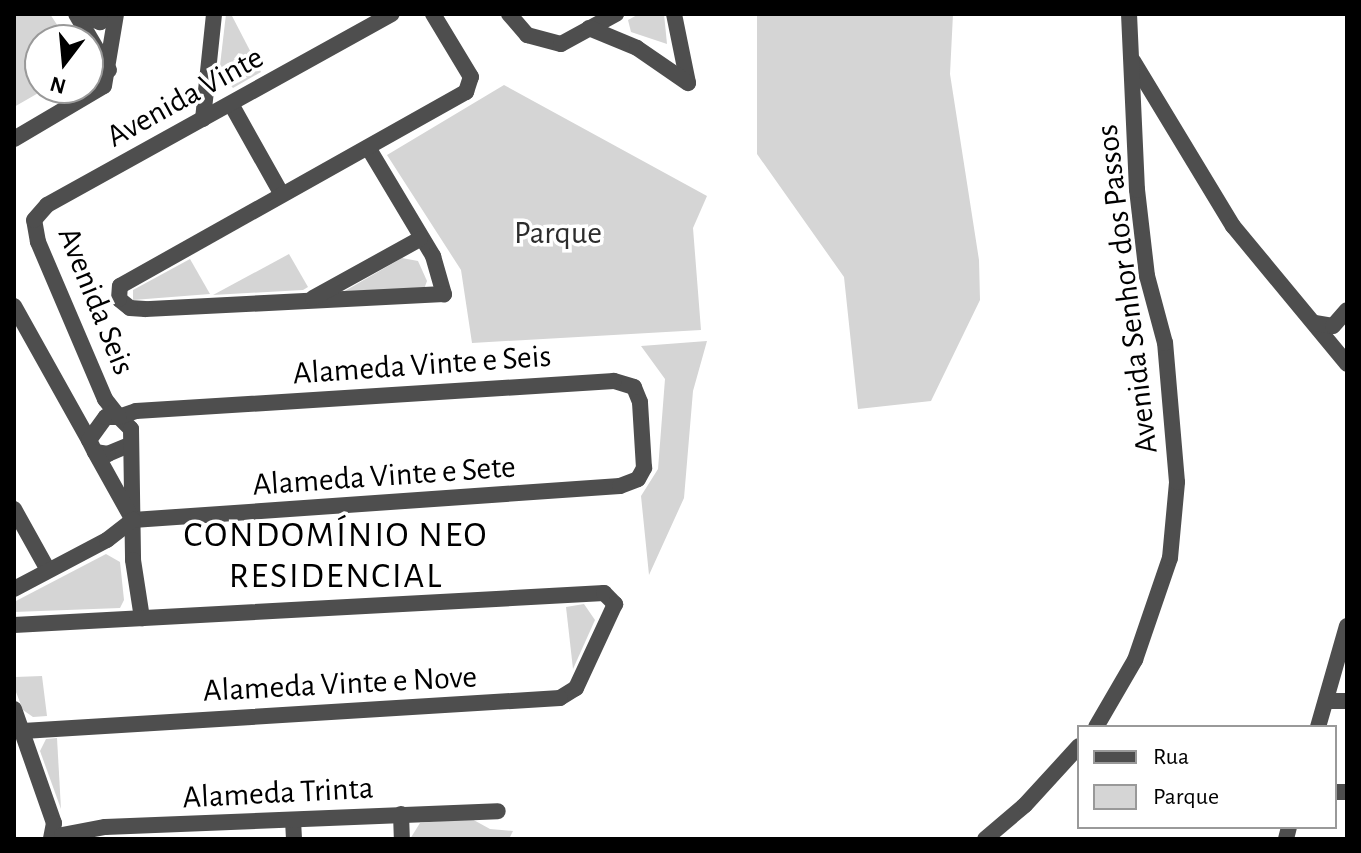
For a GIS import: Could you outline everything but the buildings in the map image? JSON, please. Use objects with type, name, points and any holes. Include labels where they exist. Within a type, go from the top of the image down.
[{"type":"street","points":[[78,14],[100,22],[114,14]]},
{"type":"street","points":[[78,14],[109,70]]},
{"type":"street","points":[[14,139],[92,96],[104,86],[109,70],[114,14]]},
{"type":"street","points":[[203,119],[214,14]]},
{"type":"street","name":"Avenida Vinte","points":[[47,205],[392,14]]},
{"type":"street","points":[[369,149],[442,274],[444,294],[130,308],[119,299],[120,286],[466,92],[471,77],[433,14]]},
{"type":"street","points":[[509,14],[541,43],[561,44],[616,14]]},
{"type":"street","points":[[626,14],[620,30],[637,48]]},
{"type":"street","points":[[589,28],[637,48],[688,83],[674,14]]},
{"type":"street","name":"Avenida Senhor dos Passos","points":[[1097,725],[1135,660],[1170,558],[1177,482],[1174,408],[1165,343],[1147,276],[1137,190],[1129,14]]},
{"type":"street","points":[[1133,61],[1233,226],[1347,364]]},
{"type":"street","points":[[231,104],[281,193]]},
{"type":"street","name":"Avenida Seis","points":[[47,205],[34,220],[38,242],[105,399],[119,417]]},
{"type":"street","points":[[310,299],[420,239]]},
{"type":"street","points":[[14,306],[133,520]]},
{"type":"street","points":[[1315,323],[1333,326],[1347,310]]},
{"type":"street","name":"Alameda Vinte e Seis","points":[[119,417],[136,411],[614,381],[634,387],[640,402],[644,468],[638,479]]},
{"type":"street","points":[[15,625],[142,618],[133,560],[131,429],[119,417],[106,417],[92,446]]},
{"type":"street","points":[[92,446],[120,453],[129,445]]},
{"type":"street","name":"Alameda Vinte e Sete","points":[[133,520],[620,486],[638,479]]},
{"type":"street","points":[[14,509],[48,570]]},
{"type":"street","points":[[14,589],[107,540],[133,520]]},
{"type":"street","points":[[107,540],[133,560]]},
{"type":"street","name":"Alameda Vinte e Nove","points":[[23,731],[560,698],[576,688],[615,604],[604,593],[142,618]]},
{"type":"street","points":[[1319,725],[1347,626]]},
{"type":"street","points":[[1326,701],[1347,701]]},
{"type":"street","points":[[14,709],[58,834]]},
{"type":"street","points":[[985,839],[1025,805],[1077,748]]},
{"type":"street","name":"Alameda Trinta","points":[[58,834],[105,827],[187,833],[293,820],[498,811]]},
{"type":"street","points":[[401,814],[402,839]]},
{"type":"street","points":[[293,820],[294,839]]},
{"type":"street","points":[[92,839],[105,827]]},
{"type":"green space","points":[[14,14],[50,14],[57,24],[24,24],[24,101],[14,107]]},
{"type":"green space","points":[[226,14],[231,14],[261,72],[233,88],[219,74]]},
{"type":"green space","points":[[639,14],[664,14],[667,44],[631,32],[628,20]]},
{"type":"green space","points":[[757,14],[953,14],[950,74],[979,260],[980,300],[931,401],[858,409],[844,277],[757,154]]},
{"type":"green space","name":"Parque","points":[[504,85],[707,196],[693,228],[701,330],[472,343],[461,270],[387,155]]},
{"type":"green space","points":[[289,254],[308,287],[303,290],[213,295]]},
{"type":"green space","points":[[402,258],[418,261],[427,281],[424,289],[343,292]]},
{"type":"green space","points":[[190,259],[210,294],[133,300],[133,290]]},
{"type":"green space","points":[[707,341],[693,391],[684,498],[649,575],[641,496],[658,469],[665,379],[641,346]]},
{"type":"green space","points":[[106,554],[120,562],[124,600],[120,608],[14,612],[14,602]]},
{"type":"green space","points":[[584,604],[595,620],[573,669],[566,607]]},
{"type":"green space","points":[[14,671],[15,677],[42,676],[47,716],[33,717],[23,710],[14,687]]},
{"type":"green space","points":[[57,738],[61,809],[40,751],[46,739]]},
{"type":"green space","points":[[470,818],[490,829],[513,831],[509,839],[410,839],[420,823]]},
{"type":"district","name":"CONDOMÍNIO NEO RESIDENCIAL","points":[[336,556]]}]
